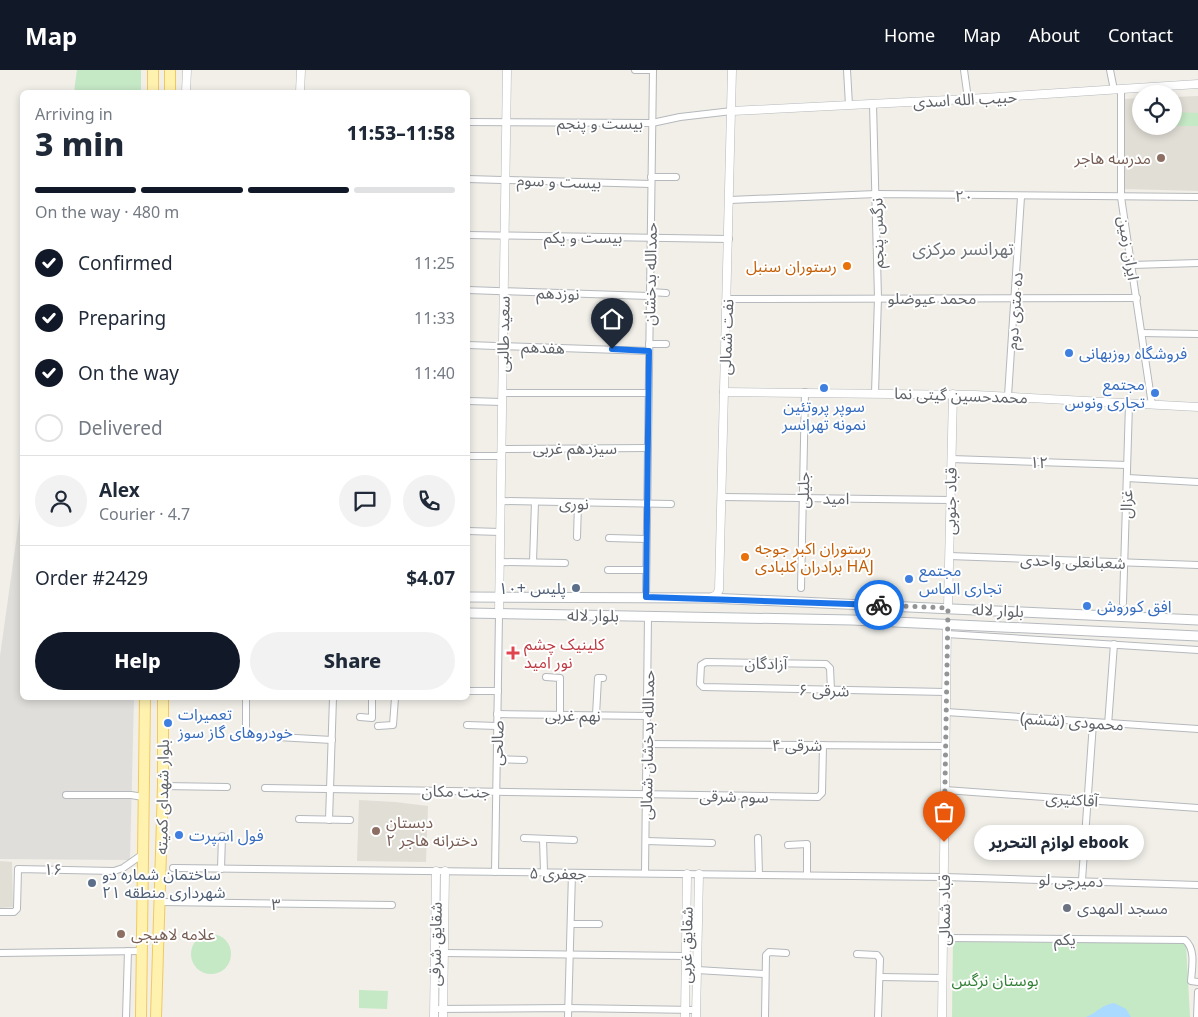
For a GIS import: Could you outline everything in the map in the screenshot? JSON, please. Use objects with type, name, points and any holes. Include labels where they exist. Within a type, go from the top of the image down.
[{"type":"main road","points":[[153,70],[153,90]]},
{"type":"main road","points":[[170,70],[170,90]]},
{"type":"main road","name":"بلوار لاله","points":[[470,597],[710,598],[1198,620]]},
{"type":"main road","points":[[947,624],[948,608]]},
{"type":"main road","name":"بلوار لاله","points":[[470,613],[947,624],[1198,636]]},
{"type":"main road","points":[[1174,635],[1177,627],[1175,618]]},
{"type":"main road","name":"بلوار شهدای کمیته","points":[[141,1017],[145,700]]},
{"type":"main road","name":"بلوار شهدای کمیته","points":[[156,1017],[163,786],[163,700]]},
{"type":"street","points":[[186,70],[186,90]]},
{"type":"street","points":[[300,90],[301,70]]},
{"type":"street","name":"سعید طالبی","points":[[499,614],[507,70]]},
{"type":"street","points":[[635,70],[653,70]]},
{"type":"street","name":"حمدالله بدخشان","points":[[646,597],[653,70]]},
{"type":"street","name":"نفت شمالی","points":[[710,598],[716,595],[719,590],[732,70]]},
{"type":"street","points":[[846,70],[849,105]]},
{"type":"street","points":[[964,70],[968,100]]},
{"type":"street","points":[[1110,70],[1118,90]]},
{"type":"street","name":"حبیب الله اسدی","points":[[732,111],[968,100],[1198,84]]},
{"type":"street","name":"ایران زمین","points":[[1118,90],[1121,197],[1152,405]]},
{"type":"street","name":"نرگس پنجم","points":[[873,104],[878,298],[875,393]]},
{"type":"street","name":"بیست و پنجم","points":[[470,122],[652,123],[680,117],[732,111]]},
{"type":"street","name":"بیست و سوم","points":[[470,179],[651,180],[676,177]]},
{"type":"street","name":"۲۰","points":[[730,200],[876,194],[1021,197],[1198,197]]},
{"type":"street","name":"ده متری دوم","points":[[1008,396],[1021,197]]},
{"type":"street","name":"بیست و یکم","points":[[470,236],[729,239]]},
{"type":"street","points":[[1132,265],[1198,263]]},
{"type":"street","name":"نوزدهم","points":[[470,290],[666,293]]},
{"type":"street","name":"محمد عیوضلو","points":[[727,299],[1137,298]]},
{"type":"street","points":[[1142,333],[1198,334]]},
{"type":"street","name":"هفدهم","points":[[470,345],[649,347],[666,344]]},
{"type":"street","name":"محمدحسین گیتی نما","points":[[724,392],[953,394],[1198,407]]},
{"type":"street","name":"جلیلی","points":[[801,588],[805,392]]},
{"type":"street","points":[[502,393],[648,393]]},
{"type":"street","name":"قباد جنوبی","points":[[948,608],[953,394]]},
{"type":"street","points":[[470,402],[502,402]]},
{"type":"street","name":"غزال","points":[[1122,603],[1129,404]]},
{"type":"street","name":"سیزدهم غربی","points":[[470,456],[502,452],[648,448]]},
{"type":"street","name":"۱۲","points":[[951,459],[1127,465]]},
{"type":"street","points":[[1127,478],[1198,482]]},
{"type":"street","name":"امید","points":[[722,497],[950,500]]},
{"type":"street","name":"نوری","points":[[501,501],[671,504]]},
{"type":"street","points":[[533,562],[535,502]]},
{"type":"street","points":[[577,537],[578,503]]},
{"type":"street","points":[[470,531],[500,532]]},
{"type":"street","points":[[609,538],[646,539]]},
{"type":"street","name":"شعبانعلی واحدی","points":[[949,556],[1198,565]]},
{"type":"street","points":[[500,562],[565,564]]},
{"type":"street","points":[[608,570],[646,570]]},
{"type":"street","name":"صالحی","points":[[495,872],[499,614]]},
{"type":"street","name":"حمدالله بدخشان شمالی","points":[[645,874],[648,616]]},
{"type":"street","name":"قباد شمالی","points":[[942,1017],[947,624]]},
{"type":"street","points":[[947,634],[1198,650]]},
{"type":"street","points":[[1108,724],[1114,644]]},
{"type":"street","name":"آزادگان","points":[[701,686],[701,665],[706,662],[826,664],[830,668],[831,690]]},
{"type":"street","points":[[546,677],[560,678],[560,715]]},
{"type":"street","points":[[596,715],[598,678],[603,678]]},
{"type":"street","name":"۶ شرقی","points":[[701,686],[946,692]]},
{"type":"street","points":[[470,691],[498,691]]},
{"type":"street","points":[[246,700],[246,733]]},
{"type":"street","points":[[329,820],[333,700]]},
{"type":"street","points":[[360,717],[372,718],[372,700]]},
{"type":"street","points":[[378,726],[393,725],[395,700]]},
{"type":"street","name":"محمودی (ششم)","points":[[946,712],[1198,729]]},
{"type":"street","name":"نهم غربی","points":[[497,714],[648,716]]},
{"type":"street","points":[[1082,880],[1093,723]]},
{"type":"street","points":[[467,725],[497,726]]},
{"type":"street","points":[[277,737],[332,740]]},
{"type":"street","name":"۴ شرقی","points":[[648,744],[946,746]]},
{"type":"street","name":"سوم شرقی","points":[[647,795],[818,797],[821,796],[823,745]]},
{"type":"street","points":[[497,758],[524,760]]},
{"type":"street","points":[[163,786],[227,787]]},
{"type":"street","name":"جنت مکان","points":[[265,788],[647,795]]},
{"type":"street","name":"آقاکثیری","points":[[945,790],[1198,808]]},
{"type":"street","points":[[66,795],[131,795],[143,798]]},
{"type":"street","points":[[299,819],[350,820]]},
{"type":"street","points":[[221,869],[222,836]]},
{"type":"street","points":[[524,838],[574,840]]},
{"type":"street","points":[[758,838],[759,875]]},
{"type":"street","points":[[543,839],[544,872]]},
{"type":"street","points":[[646,841],[712,843]]},
{"type":"street","points":[[788,845],[807,844],[807,875]]},
{"type":"street","name":"۱۶","points":[[0,912],[14,912],[17,909],[18,868],[114,871],[123,868],[143,854]]},
{"type":"street","name":"جعفری ۵","points":[[173,868],[944,877]]},
{"type":"street","name":"شقایق شرقی","points":[[434,1013],[436,871]]},
{"type":"street","name":"شقایق شرقی","points":[[443,1017],[445,871]]},
{"type":"street","points":[[568,1017],[572,873]]},
{"type":"street","name":"شقایق غربی","points":[[685,1013],[687,874]]},
{"type":"street","name":"شقایق غربی","points":[[696,1013],[699,874]]},
{"type":"street","name":"دمیرچی لو","points":[[944,877],[1198,885]]},
{"type":"street","name":"۳","points":[[160,902],[392,905]]},
{"type":"street","points":[[571,924],[599,924]]},
{"type":"street","name":"یکم","points":[[944,938],[1185,940],[1190,944],[1192,951],[1191,981],[1198,982]]},
{"type":"street","points":[[0,953],[142,951]]},
{"type":"street","points":[[126,1017],[128,952]]},
{"type":"street","points":[[444,953],[686,956]]},
{"type":"street","points":[[765,1017],[766,954],[786,953]]},
{"type":"street","points":[[858,954],[879,956],[878,1017]]},
{"type":"street","points":[[697,970],[766,974]]},
{"type":"street","points":[[880,977],[943,978]]},
{"type":"street","points":[[1198,992],[1198,1017]]},
{"type":"street","points":[[434,1013],[443,1008],[568,1008],[696,1013]]},
{"type":"shaded area","name":"مدرسه هاجر","points":[[1198,96],[1198,191],[1124,189],[1125,99],[1132,99],[1132,135],[1182,135],[1182,97]]},
{"type":"shaded area","points":[[20,513],[20,700],[134,700],[130,860],[0,859],[0,656]]},
{"type":"shaded area","points":[[359,800],[428,806],[426,862],[357,861]]},
{"type":"shaded area","points":[[0,861],[12,862],[13,907],[0,908]]},
{"type":"green space","points":[[77,70],[141,70],[141,90],[74,90]]},
{"type":"green space","points":[[1182,112],[1198,113],[1198,126],[1182,126]]},
{"type":"green space","points":[[215,934],[222,937],[228,943],[231,954],[230,962],[222,971],[215,974],[207,974],[200,971],[192,962],[191,950],[194,943],[203,935]]},
{"type":"green space","name":"بوستان نرگس","points":[[953,942],[1186,944],[1190,1017],[952,1017]]},
{"type":"green space","points":[[359,990],[388,991],[387,1009],[359,1008]]},
{"type":"water","points":[[1114,1003],[1126,1009],[1131,1017],[1086,1017],[1106,1005]]},
{"type":"way so far","points":[[879,605],[948,608],[944,842]]},
{"type":"place","name":"مدرسه هاجر","points":[[1161,158]]},
{"type":"place","name":"رستوران سنبل","points":[[847,266]]},
{"type":"place","name":"فروشگاه روزبهانی","points":[[1069,353]]},
{"type":"place","name":"سوپر پروتئین نمونه تهرانسر","points":[[824,388]]},
{"type":"place","name":"مجتمع تجاری ونوس","points":[[1155,393]]},
{"type":"place","name":"رستوران اکبر جوجه برادران کلبادی HAJ","points":[[745,557]]},
{"type":"place","name":"مجتمع تجاری الماس","points":[[909,579]]},
{"type":"place","name":"پلیس +۱۰","points":[[576,588]]},
{"type":"place","name":"افق کوروش","points":[[1087,606]]},
{"type":"place","name":"کلینیک چشم نور امید","points":[[513,653]]},
{"type":"place","name":"تعمیرات خودروهای گاز سوز","points":[[168,723]]},
{"type":"place","name":"دبستان دخترانه هاجر ۲","points":[[376,831]]},
{"type":"place","name":"فول اسپرت","points":[[179,835]]},
{"type":"place","name":"لوازم التحریر ebook","points":[[944,842]]},
{"type":"place","name":"ساختمان شماره دو شهرداری منطقه ۲۱","points":[[92,883]]},
{"type":"place","name":"مسجد المهدی","points":[[1067,908]]},
{"type":"place","name":"علامه لاهیجی","points":[[121,934]]},
{"type":"district","name":"تهرانسر مرکزی","points":[[963,248]]},
{"type":"route","points":[[612,349],[649,351],[646,597],[879,605]]}]
